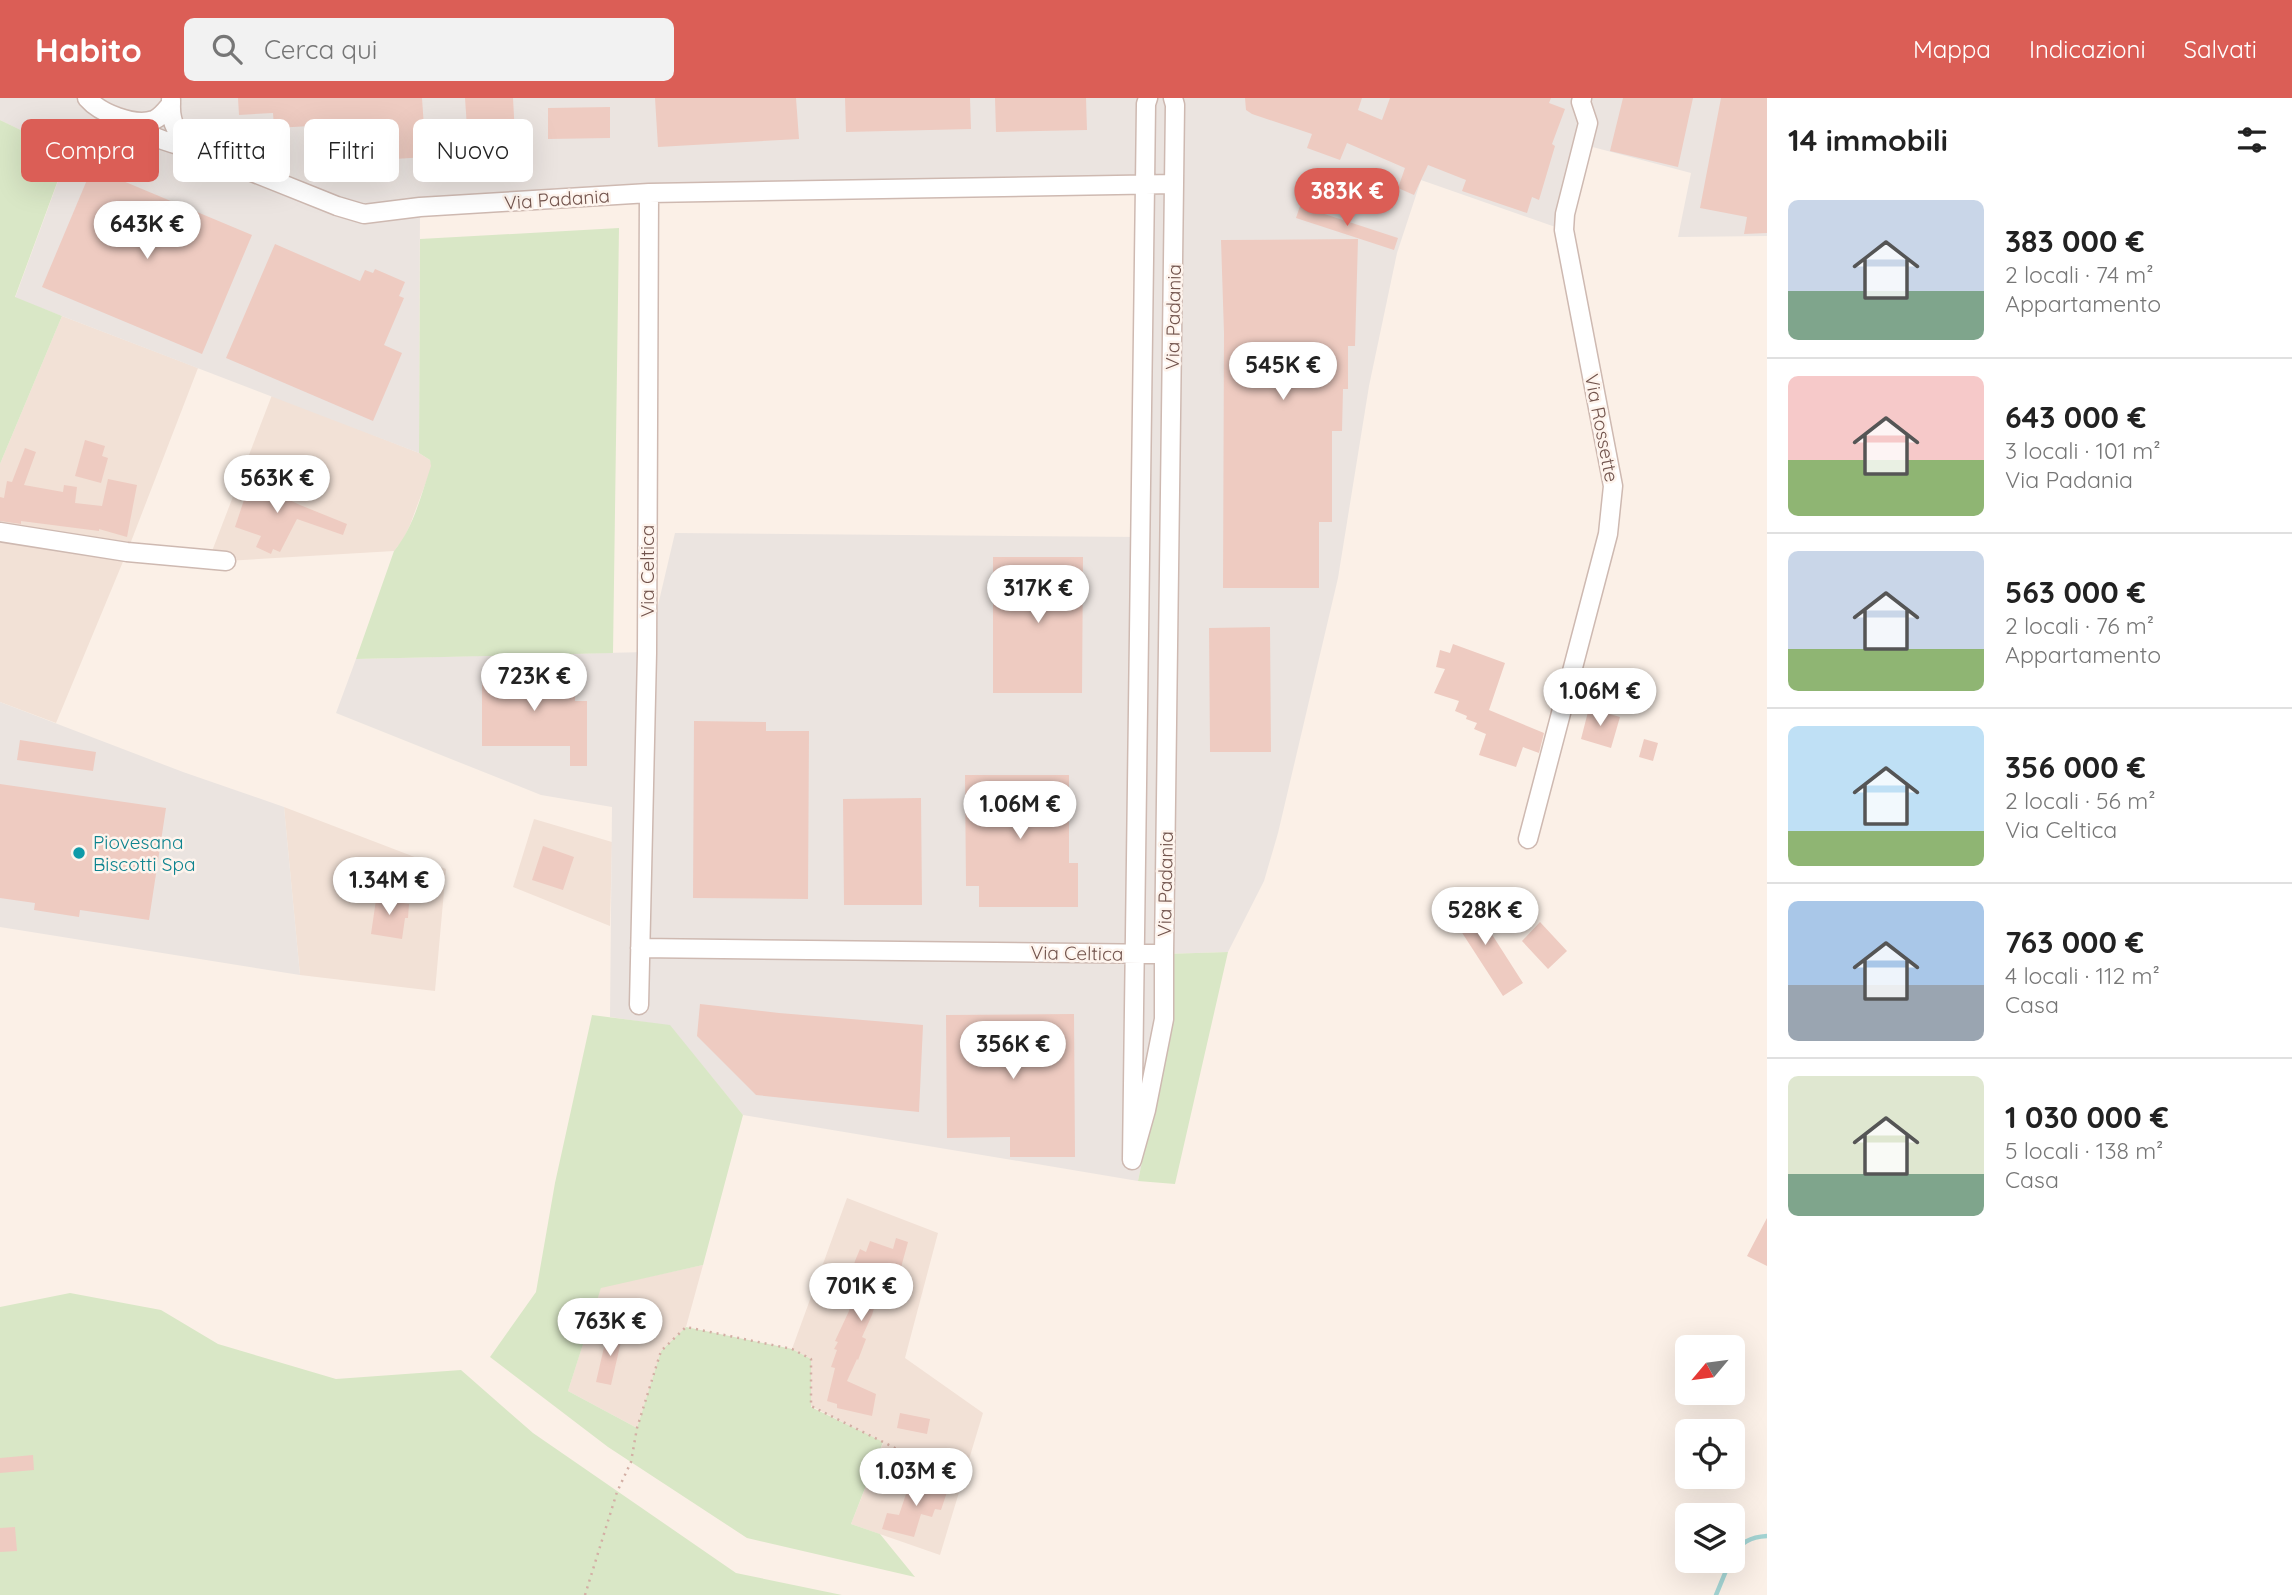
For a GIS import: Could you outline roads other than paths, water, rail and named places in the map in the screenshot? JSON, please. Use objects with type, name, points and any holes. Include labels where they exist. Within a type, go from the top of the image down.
[{"type":"street","points":[[87,98],[102,111],[120,119]]},
{"type":"street","name":"Via Padania","points":[[1148,98],[1136,954],[1164,954],[1170,608],[1173,98]]},
{"type":"street","name":"Via Rossette","points":[[1528,839],[1608,534],[1614,497],[1564,230],[1565,214],[1588,123],[1582,98]]},
{"type":"street","points":[[154,119],[171,101]]},
{"type":"street","points":[[171,101],[170,116],[173,125]]},
{"type":"street","name":"Via Padania","points":[[276,182],[351,212],[364,214],[649,193],[1174,184]]},
{"type":"street","name":"Via Celtica","points":[[639,1005],[647,653],[649,193]]},
{"type":"street","points":[[0,532],[127,552],[226,561]]},
{"type":"street","points":[[1140,607],[1170,608]]},
{"type":"street","name":"Via Celtica","points":[[640,948],[1136,954]]},
{"type":"street","points":[[1136,954],[1131,1166],[1146,1110],[1164,1019],[1164,954]]},
{"type":"waterway","points":[[1745,1542],[1767,1536]]},
{"type":"waterway","points":[[1716,1595],[1725,1573]]},
{"type":"place","name":"Piovesana Biscotti Spa","points":[[79,853]]}]
